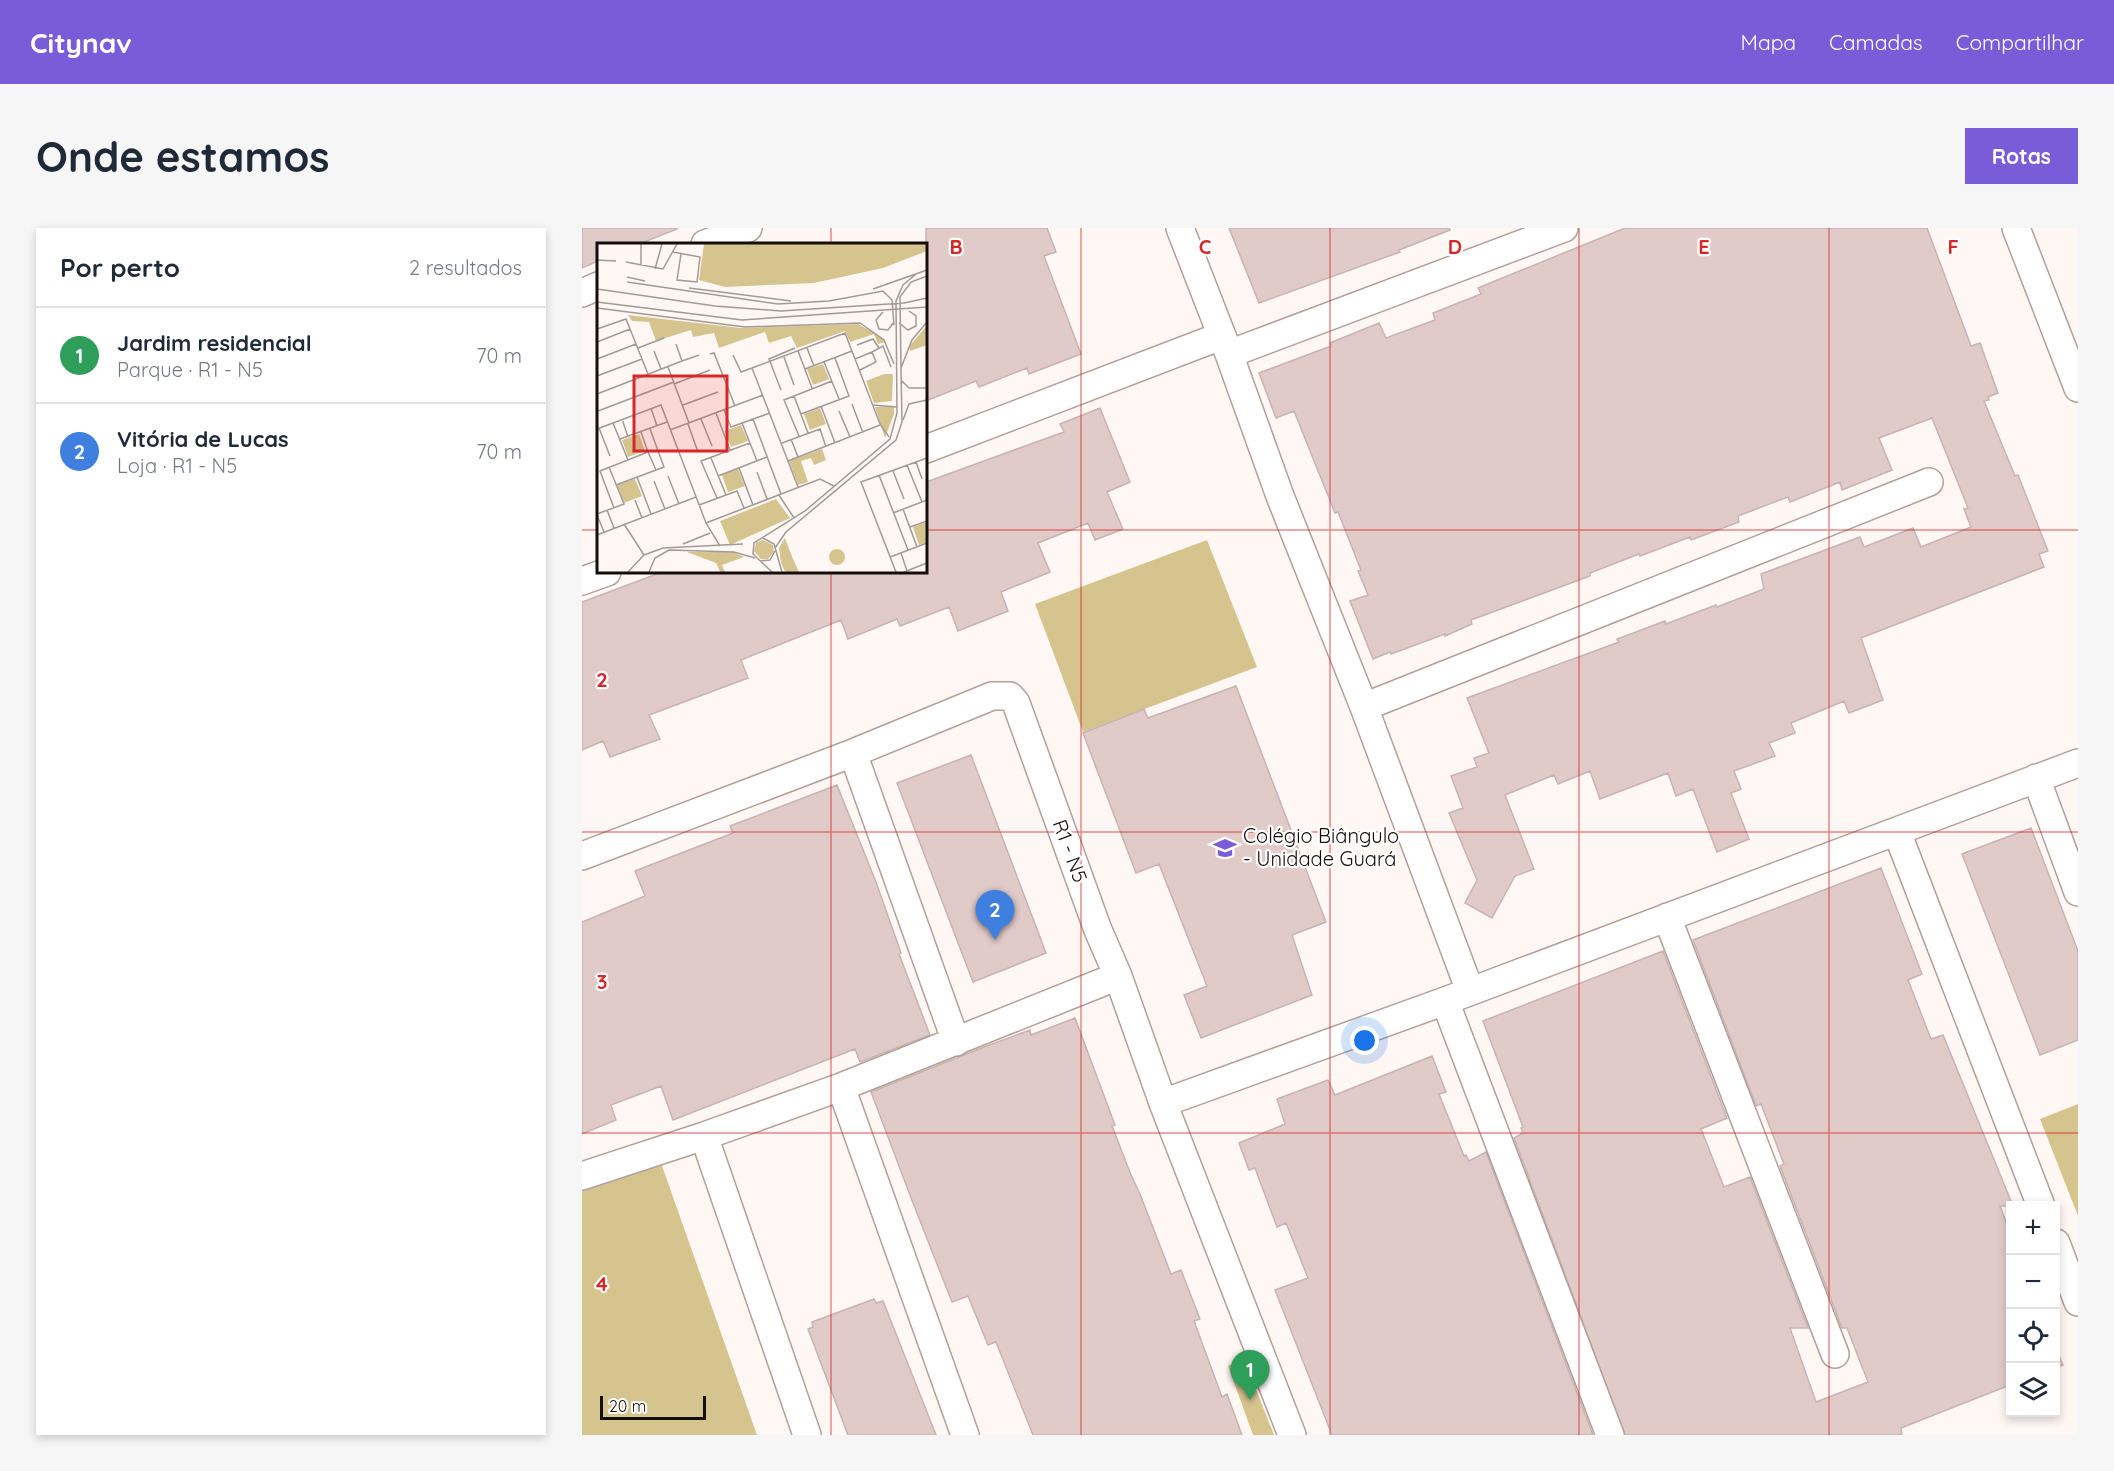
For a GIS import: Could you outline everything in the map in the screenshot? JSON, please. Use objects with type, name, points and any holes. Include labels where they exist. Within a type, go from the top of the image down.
[{"type":"street","points":[[708,243],[748,228]]},
{"type":"street","points":[[1180,228],[1280,496],[1364,707],[1470,991]]},
{"type":"street","points":[[927,449],[1564,228]]},
{"type":"street","points":[[2016,228],[2078,388]]},
{"type":"street","points":[[582,292],[597,286]]},
{"type":"street","points":[[1364,707],[1929,482]]},
{"type":"street","points":[[582,581],[603,573]]},
{"type":"street","name":"R1 - N5","points":[[582,856],[853,753],[992,696],[1001,694],[1010,696],[1016,703],[1163,1103],[1292,1435]]},
{"type":"street","points":[[853,753],[956,1042]]},
{"type":"street","points":[[1163,1103],[1445,1001],[2078,762]]},
{"type":"street","points":[[2036,778],[2078,892]]},
{"type":"street","points":[[1897,832],[2039,1201]]},
{"type":"street","points":[[1667,917],[1835,1354]]},
{"type":"street","points":[[582,1176],[704,1136],[841,1087],[1118,976]]},
{"type":"street","points":[[1445,1001],[1610,1435]]},
{"type":"street","points":[[841,1087],[965,1435]]},
{"type":"street","points":[[704,1136],[807,1435]]},
{"type":"street","points":[[2059,1255],[2078,1302]]},
{"type":"shaded area","points":[[1207,540],[1257,667],[1083,732],[1035,604]]},
{"type":"shaded area","points":[[2078,1104],[2078,1216],[2040,1119]]},
{"type":"shaded area","points":[[660,1160],[757,1435],[582,1435],[582,1188]]},
{"type":"shaded area","points":[[1244,1359],[1274,1435],[1253,1435],[1228,1366]]},
{"type":"building","points":[[582,228],[677,228],[642,243],[597,243],[597,261],[582,268]]},
{"type":"building","points":[[926,228],[1047,228],[1056,252],[1044,256],[1081,354],[1029,374],[1027,368],[979,387],[976,381],[927,401]]},
{"type":"building","points":[[1229,228],[1449,228],[1450,230],[1399,250],[1400,252],[1259,303]]},
{"type":"building","points":[[1625,228],[1927,228],[1971,346],[1980,343],[1998,393],[1984,401],[2015,476],[2018,475],[2048,551],[2039,554],[2044,567],[1861,638],[1883,700],[1849,713],[1844,701],[1791,723],[1795,733],[1769,743],[1775,756],[1734,771],[1741,789],[1731,793],[1749,839],[1717,852],[1693,789],[1676,796],[1668,773],[1600,799],[1590,771],[1558,784],[1554,775],[1505,795],[1534,869],[1515,876],[1492,918],[1465,903],[1477,880],[1449,813],[1463,808],[1451,776],[1477,767],[1474,758],[1489,753],[1467,698],[1619,642],[1617,639],[1665,621],[1666,624],[1764,589],[1761,574],[1860,537],[1864,547],[1913,528],[1921,547],[1971,527],[1964,509],[1968,508],[1932,418],[1879,438],[1892,470],[1842,490],[1840,482],[1790,502],[1788,497],[1738,516],[1739,522],[1691,540],[1690,537],[1640,556],[1639,554],[1590,573],[1590,576],[1471,620],[1472,624],[1445,636],[1445,634],[1373,659],[1350,601],[1368,595],[1358,571],[1361,570],[1338,512],[1335,513],[1294,411],[1276,418],[1259,373],[1331,346],[1330,343],[1379,323],[1386,338],[1435,320],[1433,313],[1481,294],[1478,288]]},
{"type":"building","points":[[1100,408],[1130,482],[1107,492],[1123,529],[1095,540],[1088,523],[1038,543],[1050,572],[1001,592],[1008,611],[958,631],[949,607],[900,626],[897,619],[848,639],[841,620],[741,660],[748,678],[649,715],[660,739],[610,757],[603,741],[582,750],[582,602],[659,573],[927,573],[927,482],[1064,432],[1060,424]]},
{"type":"building","points":[[1236,686],[1326,922],[1292,935],[1312,995],[1201,1038],[1184,995],[1207,986],[1159,864],[1136,873],[1083,733],[1144,709],[1148,718]]},
{"type":"building","points":[[971,755],[1046,953],[973,982],[897,783]]},
{"type":"building","points":[[837,785],[876,882],[901,953],[899,954],[930,1035],[860,1062],[855,1049],[673,1120],[661,1086],[611,1105],[616,1120],[582,1134],[582,922],[645,896],[635,871],[733,833],[730,826]]},
{"type":"building","points":[[2031,828],[2078,951],[2078,1040],[2040,1055],[1962,854]]},
{"type":"building","points":[[1881,868],[1922,974],[1908,980],[1931,1039],[1943,1035],[2011,1201],[2006,1201],[2006,1206],[2000,1206],[2006,1222],[2006,1387],[1901,1428],[1902,1435],[1625,1435],[1514,1138],[1523,1133],[1521,1128],[1523,1127],[1483,1021],[1663,951],[1727,1118],[1701,1129],[1724,1187],[1750,1177],[1808,1328],[1790,1328],[1816,1402],[1868,1382],[1847,1328],[1842,1328],[1780,1166],[1784,1164],[1761,1104],[1756,1106],[1693,940]]},
{"type":"building","points":[[1075,1018],[1131,1175],[1171,1274],[1181,1270],[1200,1319],[1194,1321],[1222,1397],[1227,1394],[1242,1435],[1033,1435],[996,1342],[988,1345],[968,1296],[952,1302],[871,1092],[1030,1030],[1031,1035]]},
{"type":"building","points":[[1432,1056],[1446,1092],[1439,1094],[1464,1156],[1466,1155],[1469,1161],[1486,1152],[1593,1435],[1332,1435],[1275,1290],[1308,1278],[1286,1223],[1277,1227],[1255,1168],[1249,1170],[1239,1143],[1285,1124],[1277,1099],[1328,1080],[1335,1095]]},
{"type":"building","points":[[874,1299],[876,1303],[883,1301],[936,1435],[848,1435],[808,1329],[813,1327],[812,1322]]},
{"type":"place","name":"Colégio Biângulo - Unidade Guará","points":[[1225,848]]},
{"type":"place","name":"Vitória de Lucas","points":[[995,940]]},
{"type":"place","name":"Jardim residencial","points":[[1250,1400]]}]
